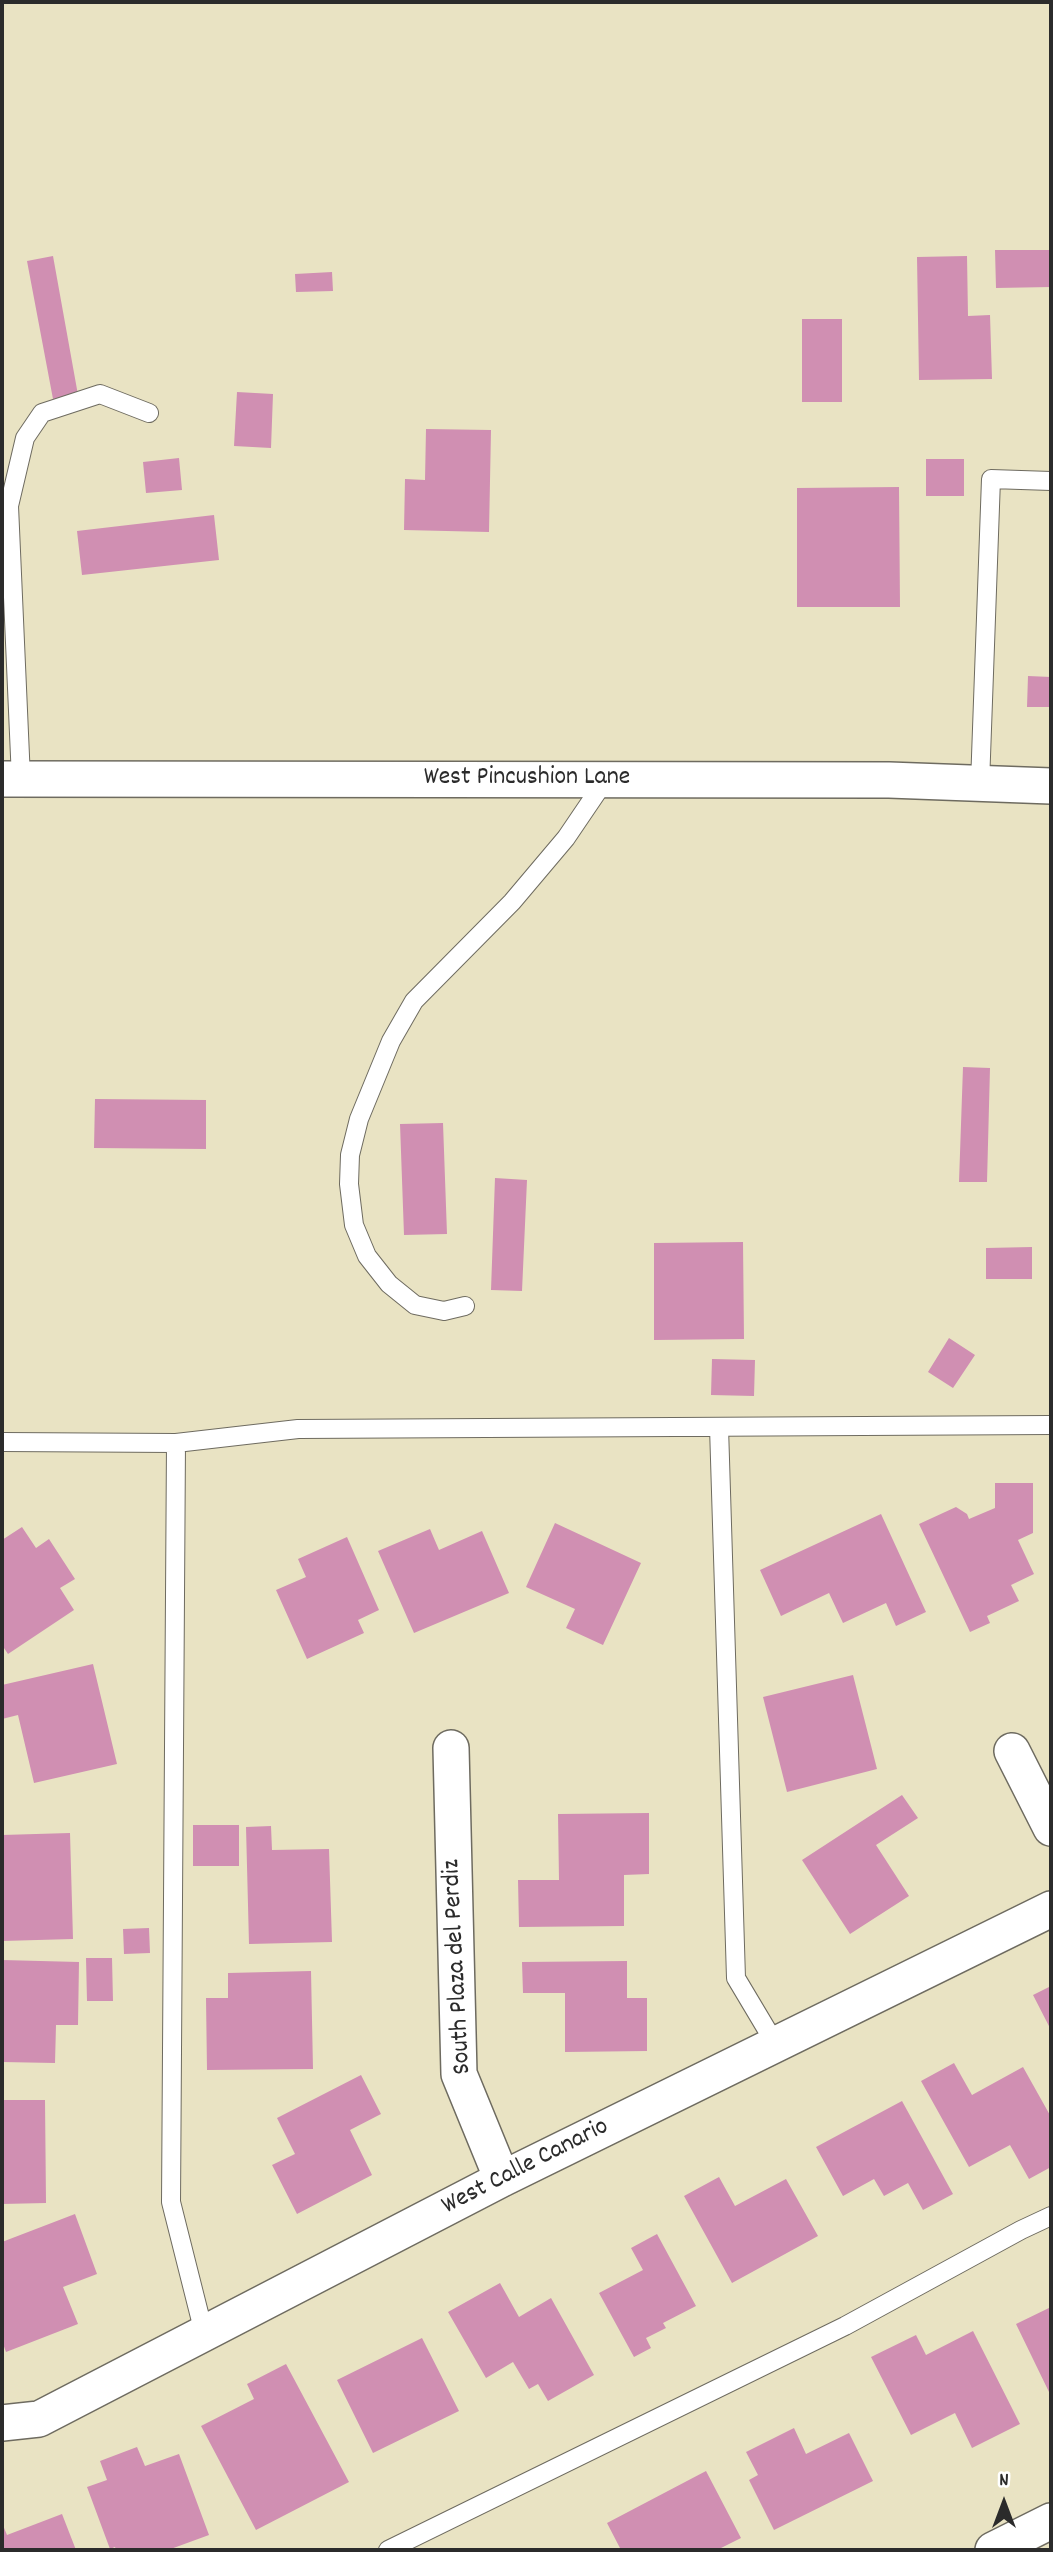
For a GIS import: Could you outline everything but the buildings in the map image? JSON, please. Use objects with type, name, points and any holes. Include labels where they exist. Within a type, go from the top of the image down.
[{"type":"street","name":"West Pincushion Lane","points":[[11,779],[889,780],[1051,786]]},
{"type":"street","name":"South Plaza del Perdiz","points":[[451,1748],[459,2074],[502,2179]]},
{"type":"street","points":[[1012,1751],[1051,1828]]},
{"type":"street","name":"West Calle Canario","points":[[2,2423],[39,2419],[502,2179],[1051,1909]]},
{"type":"street","points":[[993,2550],[1051,2521]]},
{"type":"lane","points":[[11,779],[9,506],[25,438],[42,413],[100,394],[149,412]]},
{"type":"lane","points":[[980,784],[991,480],[1051,481]]},
{"type":"lane","points":[[465,1306],[443,1311],[415,1305],[389,1284],[367,1256],[354,1225],[349,1184],[350,1155],[359,1119],[391,1041],[414,1001],[512,902],[566,838],[606,779]]},
{"type":"lane","points":[[2,1442],[176,1443],[298,1429],[1051,1425]]},
{"type":"lane","points":[[719,1427],[736,1978],[776,2045]]},
{"type":"lane","points":[[176,1443],[171,2202],[204,2333]]},
{"type":"lane","points":[[388,2550],[845,2326],[1051,2216]]}]
